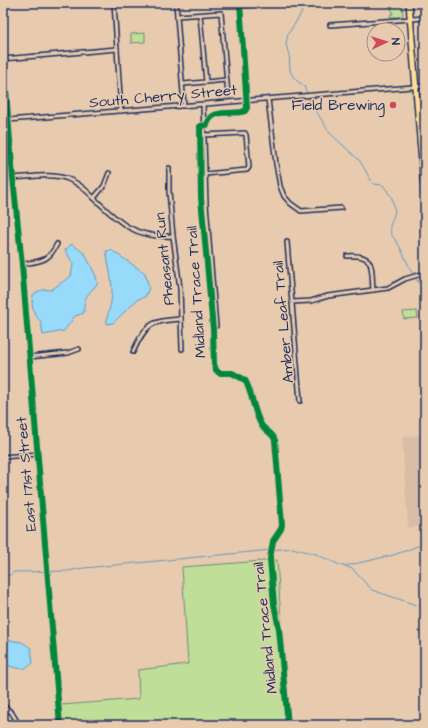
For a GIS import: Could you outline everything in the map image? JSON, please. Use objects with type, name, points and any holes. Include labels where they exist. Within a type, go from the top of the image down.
[{"type":"main road","points":[[409,3],[425,200]]},
{"type":"street","points":[[114,3],[121,111]]},
{"type":"street","points":[[176,3],[184,106]]},
{"type":"street","points":[[177,16],[221,13],[228,95]]},
{"type":"street","points":[[200,14],[206,82]]},
{"type":"street","points":[[330,25],[425,18]]},
{"type":"street","points":[[3,59],[117,49]]},
{"type":"street","name":"East 171st Street","points":[[3,54],[60,725]]},
{"type":"street","points":[[183,84],[226,80]]},
{"type":"street","name":"South Cherry Street","points":[[8,120],[425,86]]},
{"type":"street","points":[[268,99],[276,164],[280,186],[284,196],[301,211],[341,208]]},
{"type":"street","points":[[203,104],[206,204],[216,326]]},
{"type":"street","points":[[204,135],[245,133],[249,167],[247,170],[205,174]]},
{"type":"street","name":"Pheasant Run","points":[[169,168],[169,191],[173,236],[180,288],[182,349]]},
{"type":"street","points":[[94,198],[104,186],[109,173]]},
{"type":"street","points":[[13,178],[49,176],[64,178],[80,186],[116,220],[132,230],[151,236],[173,236]]},
{"type":"street","name":"Amber Leaf Trail","points":[[287,242],[300,401]]},
{"type":"street","points":[[22,264],[44,260],[52,254],[57,244]]},
{"type":"street","points":[[347,256],[362,256],[368,260],[371,267],[373,290]]},
{"type":"street","points":[[292,302],[311,301],[328,296],[388,288],[411,277],[425,273]]},
{"type":"street","points":[[133,352],[141,335],[149,326],[159,321],[181,319]]},
{"type":"street","points":[[29,357],[68,353],[79,349]]},
{"type":"street","points":[[3,457],[38,454]]},
{"type":"street","points":[[3,705],[12,713],[19,725]]},
{"type":"shaded area","points":[[425,435],[425,526],[408,528],[402,437]]},
{"type":"green space","points":[[240,3],[267,3],[267,6],[241,9]]},
{"type":"green space","points":[[390,3],[402,3],[403,17],[391,17],[390,15],[393,14]]},
{"type":"green space","points":[[145,33],[145,42],[131,43],[131,34]]},
{"type":"green space","points":[[417,311],[418,318],[404,319],[403,312]]},
{"type":"green space","points":[[277,560],[288,725],[63,725],[61,705],[139,699],[138,670],[188,664],[182,567]]},
{"type":"water","points":[[72,244],[85,254],[98,283],[85,299],[84,313],[75,316],[64,331],[43,335],[41,322],[35,315],[32,304],[33,295],[42,290],[51,290],[71,276],[73,264],[65,250]]},
{"type":"water","points":[[111,250],[145,273],[149,288],[145,297],[138,299],[113,323],[107,324],[112,290],[106,251]]},
{"type":"water","points":[[3,639],[22,642],[31,648],[33,663],[22,669],[3,664]]},
{"type":"waterway","points":[[306,3],[288,34],[286,44],[289,55],[290,70],[296,80],[304,86],[310,101],[329,132],[360,161],[373,184],[383,185],[392,198],[395,212],[390,226],[391,234],[400,247],[413,275]]},
{"type":"waterway","points":[[415,278],[422,287],[425,295]]},
{"type":"waterway","points":[[3,574],[8,576],[14,572],[68,571],[84,568],[292,548],[316,554],[342,566],[393,555],[425,543]]},
{"type":"waterway","points":[[344,566],[353,569],[372,590],[425,608]]},
{"type":"cycle path","name":"Midland Trace Trail","points":[[240,3],[247,108],[245,111],[241,112],[216,114],[212,116],[207,125],[200,126],[201,198],[213,329],[214,364],[219,373],[232,373],[245,380],[248,385],[259,421],[275,440],[282,525],[273,541],[270,559],[274,604],[279,629],[288,725]]},
{"type":"cycle path","points":[[3,54],[60,725]]},
{"type":"place","name":"Field Brewing","points":[[393,105]]}]
